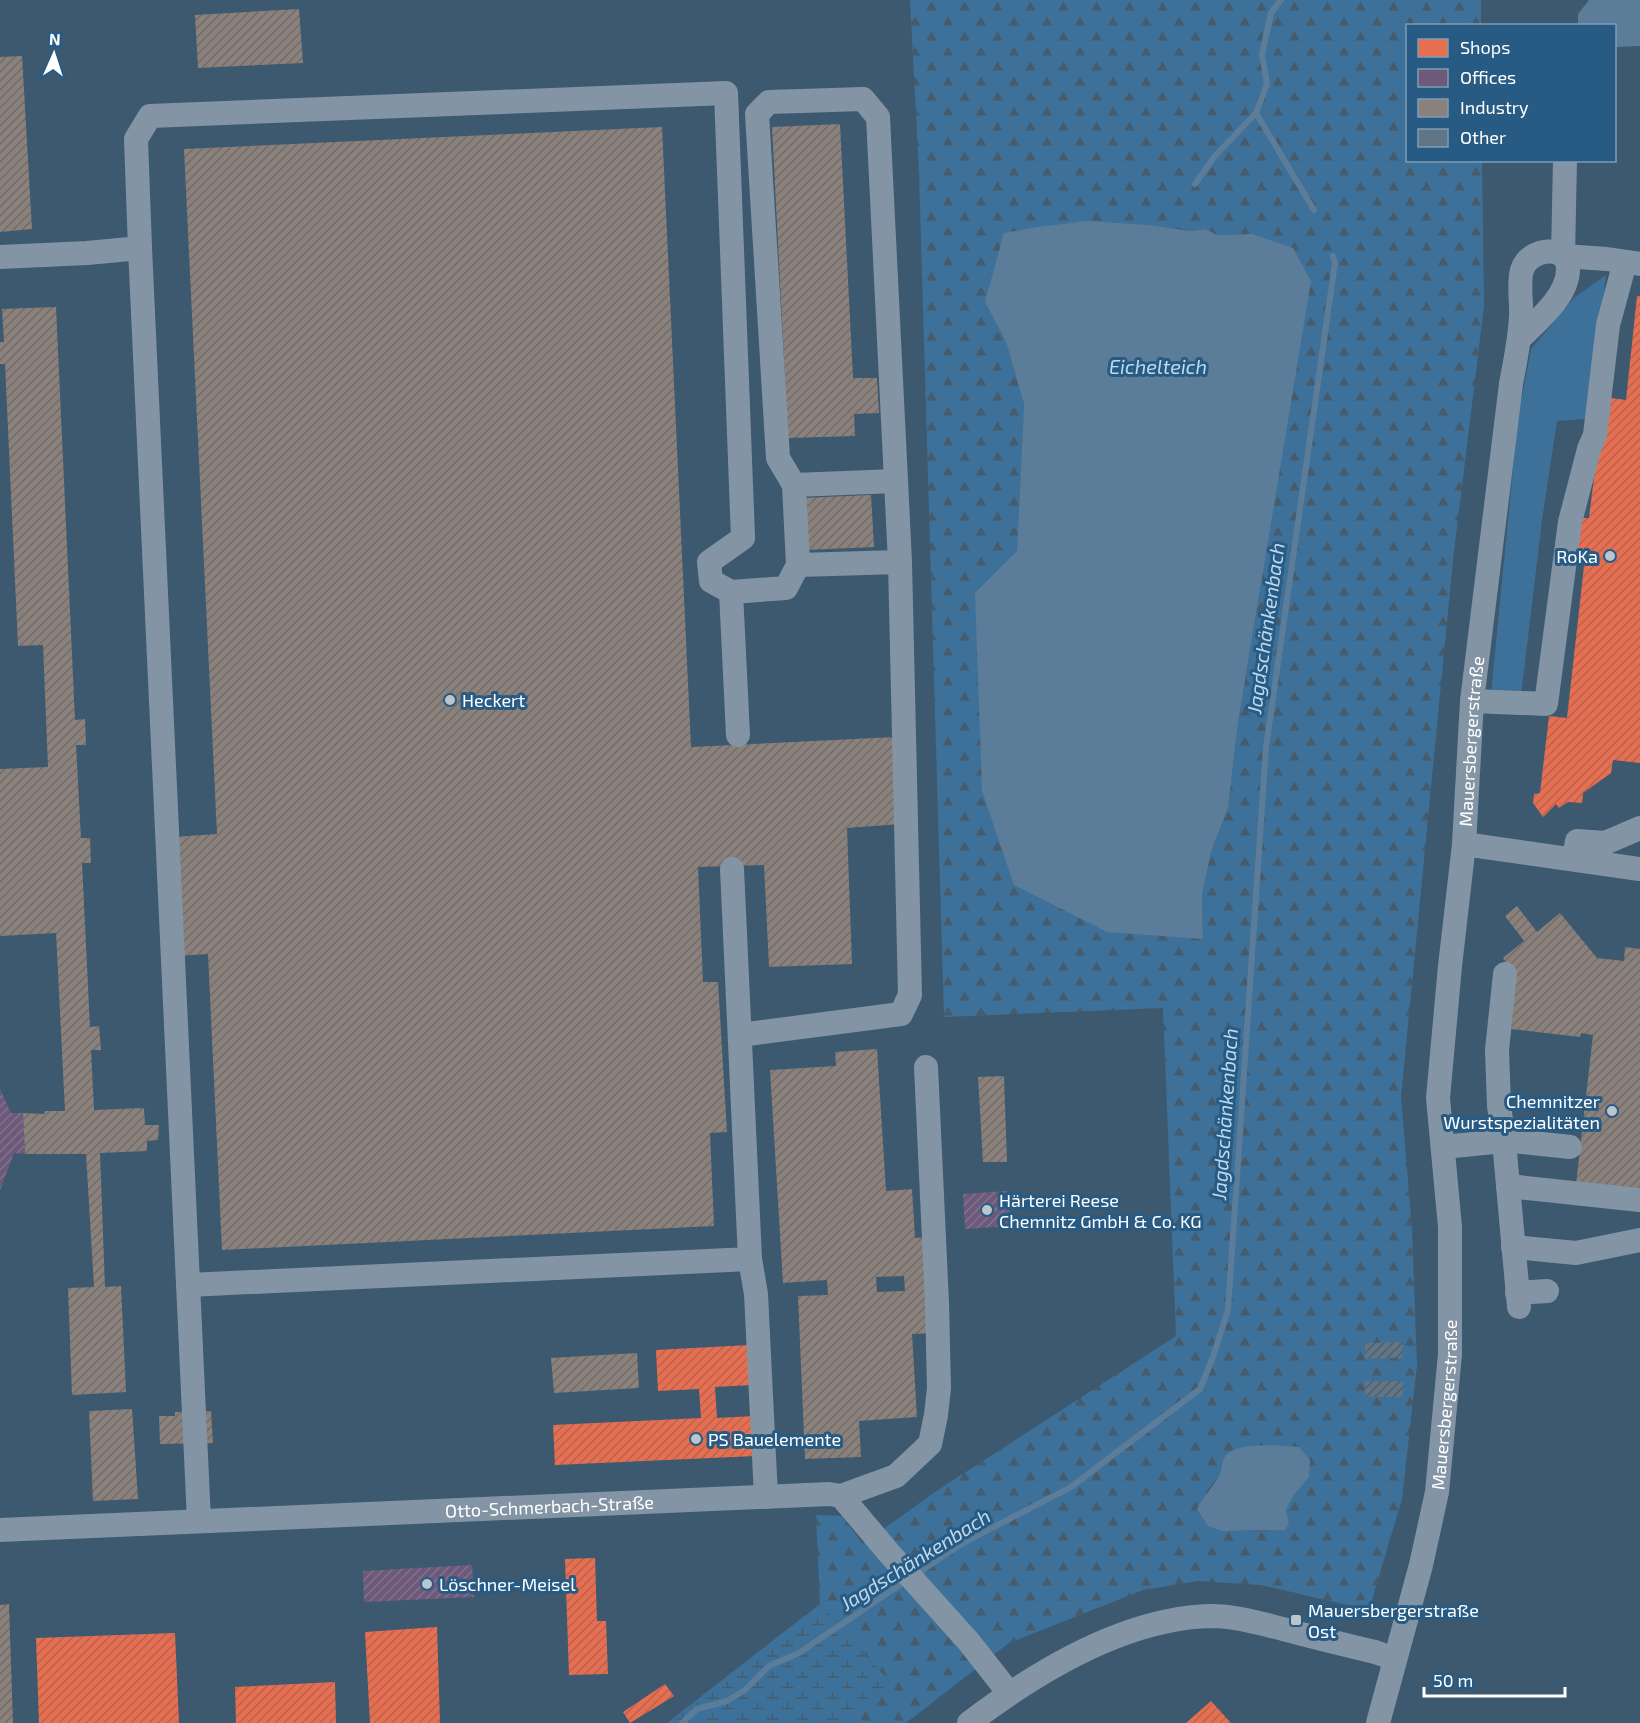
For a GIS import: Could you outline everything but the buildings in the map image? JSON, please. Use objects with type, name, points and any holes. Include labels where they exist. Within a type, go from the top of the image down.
[{"type":"street","points":[[199,1521],[136,138],[150,116],[726,93],[743,538],[709,562],[711,581],[731,592],[786,588],[798,564],[794,485],[778,458],[757,114],[769,102],[863,99],[878,117],[900,562],[910,995],[902,1014],[740,1035]]},
{"type":"street","points":[[1519,339],[1557,297],[1568,270],[1568,263],[1563,256],[1565,162]]},
{"type":"street","points":[[3,256],[87,253],[140,248]]},
{"type":"street","name":"Mauersbergerstraße","points":[[1378,1723],[1421,1565],[1437,1492],[1450,1354],[1450,1227],[1445,1147],[1438,1098],[1464,844],[1472,701],[1511,384],[1519,339],[1522,270],[1531,255],[1541,251],[1555,252],[1563,256]]},
{"type":"street","points":[[1472,701],[1546,704],[1570,522],[1589,449],[1595,435],[1608,326],[1636,262],[1563,256]]},
{"type":"street","points":[[794,485],[896,480]]},
{"type":"street","points":[[798,564],[900,562]]},
{"type":"street","points":[[731,592],[738,735]]},
{"type":"street","points":[[1574,859],[1577,841],[1605,843],[1640,828]]},
{"type":"street","points":[[1464,844],[1640,868]]},
{"type":"street","points":[[732,870],[750,1259],[756,1294],[766,1497]]},
{"type":"street","points":[[1505,974],[1497,1050],[1499,1106],[1518,1300],[1547,1291]]},
{"type":"street","points":[[926,1067],[937,1303],[939,1388],[936,1415],[930,1444],[896,1476],[841,1496],[969,1642],[1009,1693]]},
{"type":"street","points":[[1445,1147],[1504,1140],[1570,1148]]},
{"type":"street","points":[[1508,1186],[1640,1200]]},
{"type":"street","points":[[1513,1247],[1576,1254],[1640,1240]]},
{"type":"street","points":[[188,1285],[750,1259]]},
{"type":"street","name":"Otto-Schmerbach-Straße","points":[[0,1530],[829,1494],[841,1496]]},
{"type":"street","points":[[969,1723],[1009,1693],[1095,1646],[1137,1628],[1181,1619],[1212,1616],[1244,1620],[1395,1659]]},
{"type":"green space","points":[[910,0],[1481,0],[1481,24],[1406,24],[1406,162],[1482,162],[1484,306],[1453,560],[1401,1097],[1412,1230],[1417,1365],[1402,1499],[1369,1610],[1261,1585],[1198,1581],[1143,1590],[1009,1643],[906,1723],[842,1723],[890,1682],[820,1604],[816,1515],[842,1516],[863,1544],[932,1494],[1176,1336],[1163,1008],[944,1017],[919,172]],"holes":[[[1177,228],[1191,231],[1205,229],[1217,235],[1252,234],[1263,572],[1238,723],[1228,808],[1211,852],[1202,895],[1203,938],[975,593],[1017,552],[1024,404],[1006,342],[985,302]],[[1250,1446],[1299,1447],[1308,1477],[1286,1510],[1289,1523],[1267,1531],[1222,1531],[1206,1492],[1220,1475],[1223,1459],[1232,1450]]]},
{"type":"green space","points":[[1606,275],[1590,413],[1585,419],[1557,421],[1542,520],[1521,696],[1491,694],[1518,418],[1531,349],[1575,297]]},
{"type":"green space","points":[[820,1604],[890,1682],[842,1723],[667,1723]]},
{"type":"water","points":[[1589,0],[1640,0],[1640,46],[1616,47],[1616,24],[1578,24],[1578,14]]},
{"type":"water","name":"Eichelteich","points":[[1087,221],[1148,225],[1191,231],[1205,229],[1217,235],[1252,234],[1293,248],[1311,281],[1238,723],[1228,808],[1211,852],[1202,895],[1203,939],[1107,932],[1014,885],[982,791],[975,593],[1017,551],[1024,404],[1006,342],[985,302],[1004,233]]},
{"type":"water","points":[[1274,1445],[1299,1447],[1310,1460],[1309,1477],[1294,1495],[1286,1510],[1289,1523],[1285,1530],[1222,1531],[1208,1526],[1197,1509],[1219,1476],[1224,1458],[1228,1453],[1240,1448]]},
{"type":"waterway","points":[[1195,184],[1215,156],[1256,113],[1267,84],[1262,54],[1271,13],[1281,0]]},
{"type":"waterway","name":"Jagdschänkenbach","points":[[1256,113],[1314,210]]},
{"type":"waterway","name":"Jagdschänkenbach","points":[[915,1575],[963,1543],[1071,1487],[1200,1389],[1228,1310],[1266,747],[1335,263],[1333,256]]},
{"type":"waterway","name":"Jagdschänkenbach","points":[[682,1723],[697,1709],[727,1701],[745,1690],[769,1666],[799,1653],[907,1580]]},
{"type":"place","name":"RoKa","points":[[1610,556]]},
{"type":"place","name":"Heckert","points":[[450,700]]},
{"type":"place","name":"Chemnitzer Wurstspezialitäten","points":[[1612,1111]]},
{"type":"place","name":"Härterei Reese Chemnitz GmbH & Co. KG","points":[[987,1210]]},
{"type":"place","name":"PS Bauelemente","points":[[696,1439]]},
{"type":"place","name":"Löschner-Meisel","points":[[427,1584]]},
{"type":"place","name":"Mauersbergerstraße Ost","points":[[1296,1620]]}]
